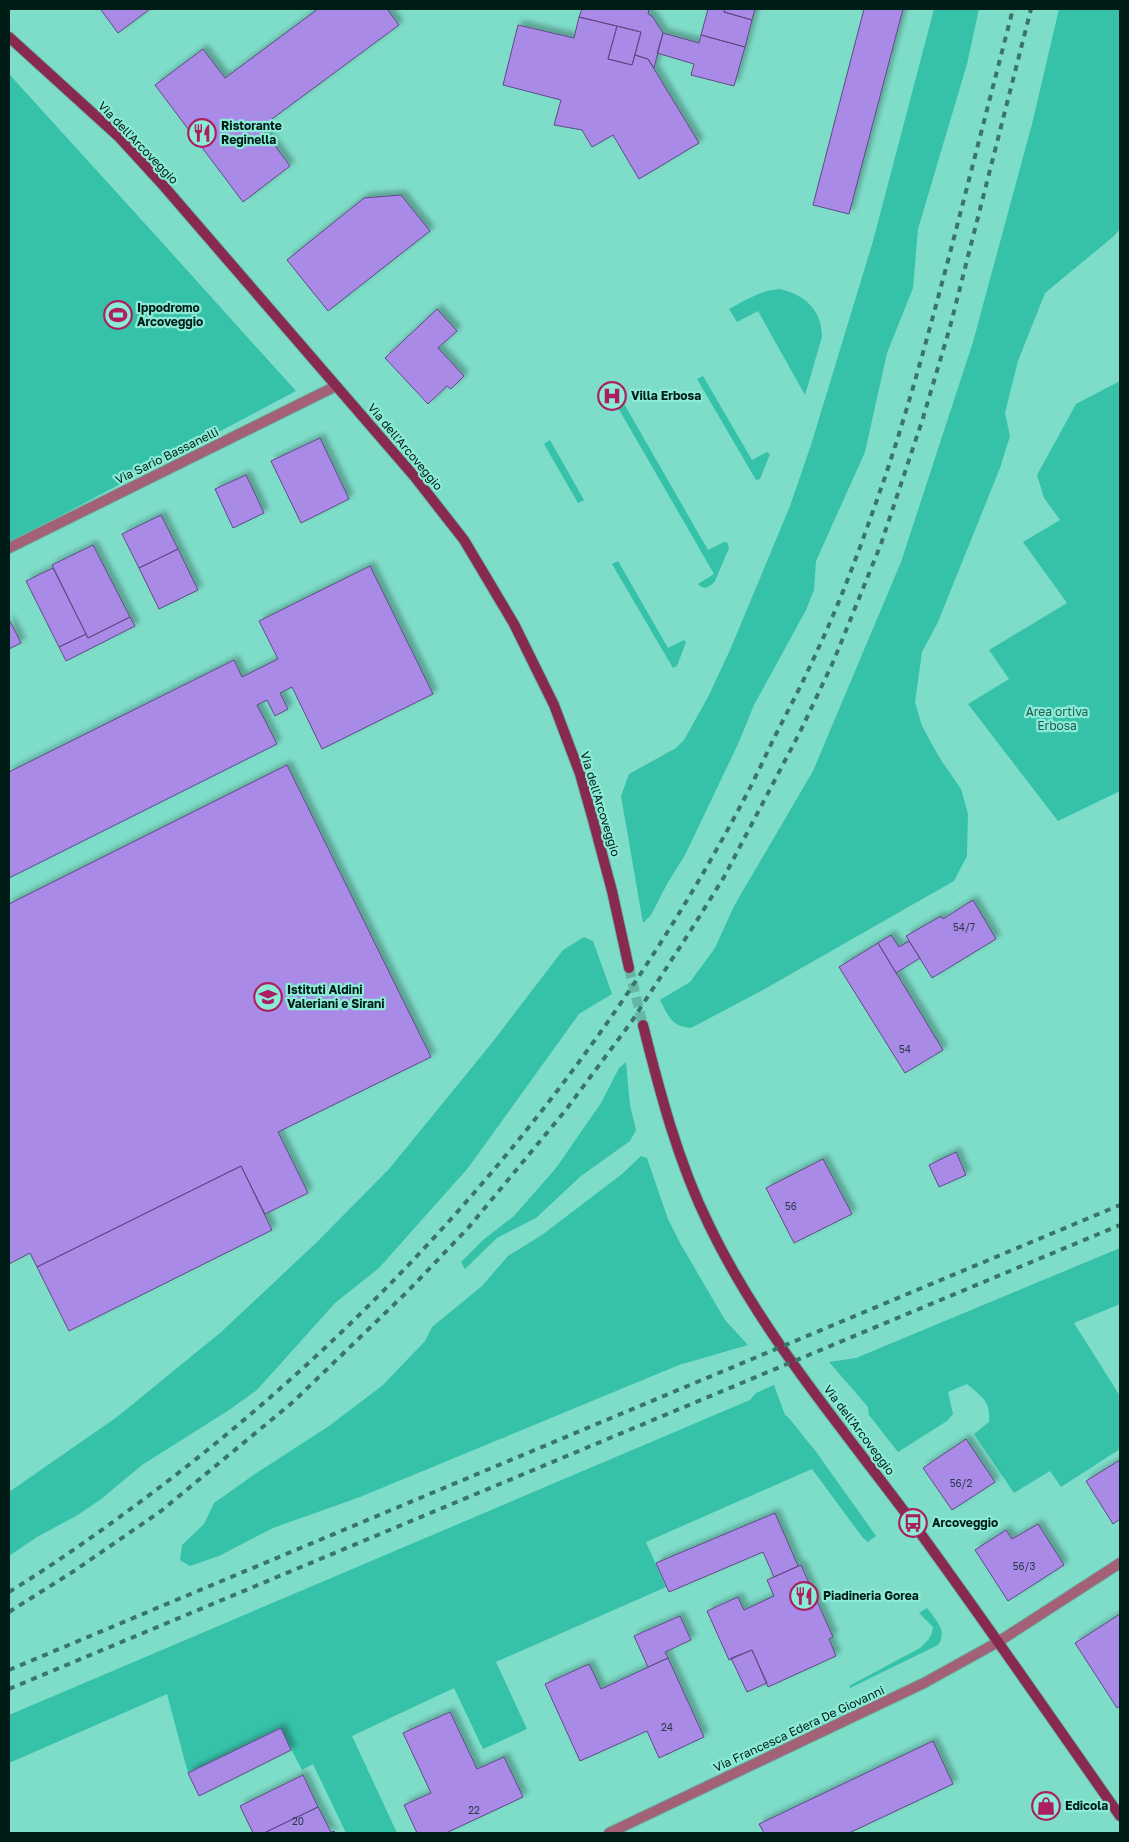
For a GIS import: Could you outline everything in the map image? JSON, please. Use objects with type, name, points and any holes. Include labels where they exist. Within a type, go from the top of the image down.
[{"type":"street","name":"Via dell'Arcoveggio","points":[[9,36],[118,137],[162,184],[444,512],[464,540],[494,590],[554,705],[580,774],[603,855],[629,968]]},
{"type":"street","name":"Via Sario Bassanelli","points":[[9,548],[336,386]]},
{"type":"street","name":"Via dell'Arcoveggio","points":[[643,1025],[678,1149],[697,1198],[722,1250],[788,1356],[913,1523],[1120,1816]]},
{"type":"street","name":"Via Francesca Edera De Giovanni","points":[[609,1833],[924,1684],[998,1642],[1120,1563]]},
{"type":"green space","points":[[934,9],[979,9],[967,64],[918,229],[913,288],[887,353],[865,452],[816,561],[814,590],[806,610],[754,705],[738,744],[685,855],[651,915],[643,923],[621,796],[629,774],[676,748],[684,740],[708,697],[730,650],[790,506],[811,445],[873,241]]},
{"type":"green space","points":[[1059,9],[1120,9],[1120,229],[1045,293],[1018,361],[1005,413],[1010,436],[1000,468],[938,622],[922,652],[915,702],[922,726],[939,757],[961,789],[968,814],[967,856],[954,881],[761,991],[691,1028],[684,1027],[671,1020],[660,1000],[690,982],[715,948],[734,906],[813,771],[901,562],[973,342],[1032,124]]},
{"type":"green space","name":"Ippodromo Arcoveggio","points":[[9,74],[296,391],[9,543]]},
{"type":"green space","points":[[780,289],[797,295],[810,305],[819,319],[821,327],[822,337],[805,395],[758,311],[737,322],[729,309],[760,293]]},
{"type":"green space","points":[[703,376],[752,460],[767,452],[770,454],[760,479],[756,480],[697,379]]},
{"type":"green space","name":"Area ortiva Erbosa","points":[[1120,381],[1120,791],[1058,821],[968,704],[1009,679],[989,650],[1067,603],[1023,542],[1060,520],[1044,498],[1037,475],[1076,404]]},
{"type":"green space","points":[[623,402],[708,550],[727,542],[729,548],[715,581],[705,588],[698,584],[714,574],[617,406]]},
{"type":"green space","points":[[550,440],[584,500],[578,503],[544,444]]},
{"type":"green space","points":[[618,561],[668,648],[684,640],[686,642],[677,666],[673,668],[612,564]]},
{"type":"green space","points":[[584,937],[593,941],[612,994],[579,1014],[468,1168],[379,1268],[335,1303],[257,1390],[142,1465],[100,1500],[76,1516],[37,1537],[9,1556],[9,1492],[117,1417],[220,1333],[316,1243],[389,1169],[491,1044],[563,950]]},
{"type":"green space","points":[[626,1062],[630,1105],[636,1130],[630,1141],[581,1176],[536,1218],[497,1238],[465,1269],[461,1262],[483,1240],[514,1216],[556,1168],[601,1103],[619,1068]]},
{"type":"green space","points":[[641,1156],[647,1158],[668,1219],[680,1243],[725,1320],[748,1345],[679,1365],[360,1497],[273,1528],[219,1556],[190,1566],[180,1560],[182,1545],[204,1524],[214,1503],[329,1426],[383,1385],[425,1341],[432,1327],[482,1286],[508,1256],[542,1235],[622,1174]]},
{"type":"green space","points":[[1120,1248],[1120,1304],[1074,1323],[1120,1396],[1120,1449],[1061,1487],[1050,1471],[1014,1493],[974,1434],[989,1422],[989,1409],[977,1392],[967,1384],[948,1392],[953,1414],[947,1421],[898,1452],[869,1415],[868,1407],[829,1362],[856,1358]]},
{"type":"green space","points":[[774,1385],[785,1415],[817,1453],[876,1536],[868,1542],[863,1538],[812,1469],[646,1542],[666,1587],[496,1662],[527,1729],[483,1749],[454,1688],[352,1736],[397,1833],[346,1833],[313,1764],[302,1770],[280,1728],[188,1773],[167,1694],[9,1763],[9,1715],[750,1400],[756,1393]]},
{"type":"green space","points":[[927,1608],[940,1626],[942,1635],[938,1645],[850,1688],[849,1686],[925,1644],[933,1627],[919,1613]]},
{"type":"building","points":[[150,9],[118,33],[101,10]]},
{"type":"building","points":[[318,9],[387,9],[399,25],[261,127],[290,166],[243,202],[155,85],[203,49],[225,78]]},
{"type":"building","points":[[582,9],[649,9],[648,14],[652,16],[663,33],[654,68],[648,59],[635,55],[641,32],[579,17]]},
{"type":"building","points":[[708,9],[725,9],[724,12],[752,20],[745,47],[701,35]]},
{"type":"building","points":[[725,9],[755,9],[752,20],[724,12]]},
{"type":"building","points":[[864,9],[903,9],[849,214],[813,205]]},
{"type":"building","points":[[579,17],[617,26],[608,59],[632,65],[635,55],[648,59],[699,143],[639,179],[613,135],[592,147],[582,130],[554,125],[561,100],[503,85],[518,25],[574,38]]},
{"type":"building","points":[[617,26],[641,32],[632,65],[608,59]]},
{"type":"building","points":[[663,33],[699,43],[701,35],[745,47],[734,86],[691,75],[694,64],[657,53]]},
{"type":"building","points":[[401,195],[430,231],[328,311],[287,260],[364,198]]},
{"type":"building","points":[[437,309],[457,331],[438,348],[464,376],[451,389],[447,386],[428,404],[385,358]]},
{"type":"building","points":[[320,438],[349,499],[301,523],[271,461]]},
{"type":"building","points":[[246,475],[264,513],[233,528],[215,489]]},
{"type":"building","points":[[161,515],[178,549],[139,568],[122,534]]},
{"type":"building","points":[[93,545],[130,617],[88,638],[52,565]]},
{"type":"building","points":[[178,549],[198,590],[159,609],[139,568]]},
{"type":"building","points":[[370,566],[433,694],[322,749],[292,687],[280,693],[288,709],[275,716],[267,700],[257,705],[277,744],[9,878],[9,772],[234,660],[242,677],[278,659],[259,621]]},
{"type":"building","points":[[53,568],[86,634],[59,647],[26,581]]},
{"type":"building","points":[[130,617],[135,626],[66,661],[59,647],[86,634],[88,638]]},
{"type":"building","points":[[9,619],[21,643],[9,649]]},
{"type":"building","points":[[287,765],[431,1057],[278,1132],[308,1193],[265,1214],[241,1166],[37,1267],[30,1253],[9,1264],[9,904]]},
{"type":"building","points":[[973,900],[996,939],[932,978],[906,936],[941,916],[943,919]]},
{"type":"building","points":[[891,935],[899,947],[909,941],[920,958],[896,973],[878,943]]},
{"type":"building","points":[[878,943],[943,1050],[905,1073],[839,967]]},
{"type":"building","points":[[956,1152],[966,1175],[939,1187],[929,1165]]},
{"type":"building","points":[[823,1159],[852,1214],[794,1243],[766,1188]]},
{"type":"building","points":[[241,1166],[272,1230],[69,1331],[37,1267]]},
{"type":"building","points":[[966,1439],[995,1482],[952,1510],[923,1468]]},
{"type":"building","points":[[1120,1460],[1120,1519],[1113,1524],[1086,1481]]},
{"type":"building","points":[[775,1513],[798,1566],[774,1577],[763,1552],[669,1592],[656,1563]]},
{"type":"building","points":[[1038,1524],[1064,1565],[1008,1601],[975,1550],[1006,1530],[1012,1539]]},
{"type":"building","points":[[801,1565],[833,1637],[829,1639],[836,1656],[768,1687],[752,1650],[729,1660],[707,1611],[738,1597],[744,1610],[774,1596],[767,1580]]},
{"type":"building","points":[[1120,1614],[1120,1706],[1117,1708],[1075,1643]]},
{"type":"building","points":[[680,1616],[691,1640],[665,1652],[668,1658],[648,1667],[634,1636]]},
{"type":"building","points":[[752,1650],[767,1683],[747,1692],[731,1658]]},
{"type":"building","points":[[668,1658],[704,1737],[659,1758],[647,1731],[580,1761],[545,1684],[589,1664],[601,1689]]},
{"type":"building","points":[[450,1712],[477,1769],[504,1757],[523,1797],[446,1833],[417,1833],[404,1805],[431,1793],[403,1733]]},
{"type":"building","points":[[281,1728],[291,1750],[199,1796],[188,1773]]},
{"type":"building","points":[[933,1741],[953,1784],[849,1833],[764,1833],[759,1824]]},
{"type":"building","points":[[303,1775],[318,1807],[264,1833],[253,1833],[240,1806]]},
{"type":"building","points":[[318,1807],[331,1832],[334,1831],[335,1833],[264,1833]]},
{"type":"tunnel","points":[[629,968],[643,1025]]},
{"type":"railway","points":[[9,1592],[123,1515],[248,1417],[332,1341],[412,1262],[487,1178],[558,1090],[624,998],[685,903],[745,797],[803,682],[837,607],[862,542],[885,477],[919,365],[1013,9]]},
{"type":"railway","points":[[9,1612],[74,1571],[161,1511],[293,1402],[408,1291],[469,1227],[565,1111],[632,1021],[691,930],[724,877],[800,732],[834,660],[881,544],[923,418],[950,327],[1031,9]]},
{"type":"railway","points":[[9,1670],[1120,1205]]},
{"type":"railway","points":[[9,1689],[1120,1225]]},
{"type":"place","name":"Ristorante Reginella","points":[[202,133]]},
{"type":"place","name":"Ippodromo Arcoveggio","points":[[118,315]]},
{"type":"place","name":"Villa Erbosa","points":[[612,396]]},
{"type":"place","name":"Istituti Aldini Valeriani e Sirani","points":[[268,997]]},
{"type":"place","name":"Arcoveggio","points":[[913,1523]]},
{"type":"place","name":"Piadineria Gorea","points":[[804,1596]]},
{"type":"place","name":"Edicola","points":[[1046,1806]]}]
